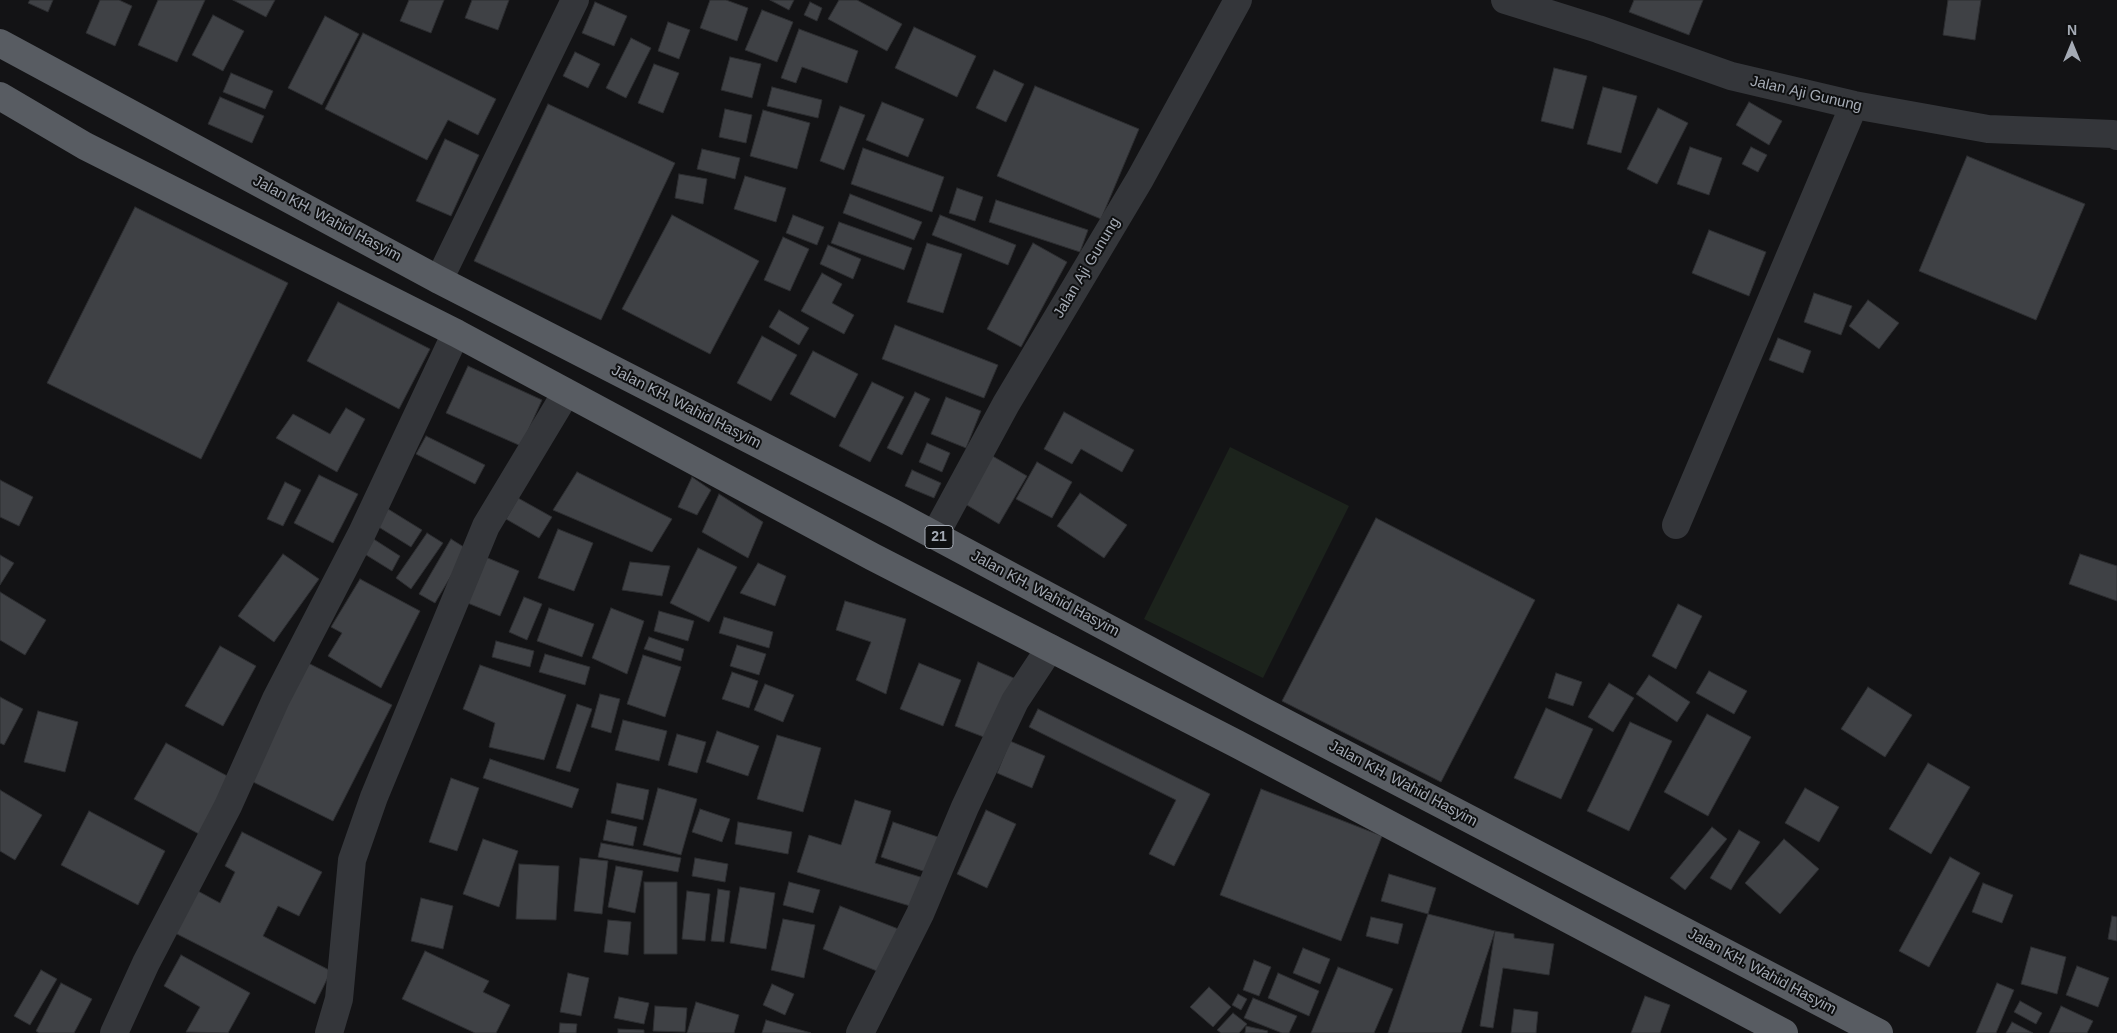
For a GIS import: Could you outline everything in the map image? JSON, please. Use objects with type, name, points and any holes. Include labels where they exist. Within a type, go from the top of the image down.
[{"type":"highway","name":"Jalan KH. Wahid Hasyim","points":[[0,43],[439,280],[934,535],[1257,708],[1878,1033]]},
{"type":"highway","points":[[0,96],[85,146],[456,333],[566,394],[873,557],[1237,744],[1784,1033]]},
{"type":"highway","points":[[1237,744],[1257,708]]},
{"type":"street","points":[[439,280],[575,0]]},
{"type":"street","name":"Jalan Aji Gunung","points":[[934,535],[1006,404],[1140,179],[1238,0]]},
{"type":"street","name":"Jalan Aji Gunung","points":[[1505,0],[1598,29],[1731,76],[1854,105],[1988,129],[2113,134],[2117,136]]},
{"type":"street","points":[[1676,525],[1854,105]]},
{"type":"street","points":[[114,1033],[146,964],[228,806],[276,699],[362,533],[456,333]]},
{"type":"street","points":[[329,1033],[340,999],[352,860],[374,797],[486,526],[566,394]]},
{"type":"street","points":[[860,1033],[920,914],[965,807],[1007,718],[1050,648]]},
{"type":"shaded area","points":[[1230,447],[1349,506],[1263,678],[1144,619]]},
{"type":"building","points":[[30,0],[53,0],[48,12],[28,3]]},
{"type":"building","points":[[100,0],[119,0],[132,6],[115,46],[86,33]]},
{"type":"building","points":[[158,0],[205,0],[177,62],[138,45]]},
{"type":"building","points":[[233,0],[275,0],[266,17]]},
{"type":"building","points":[[409,0],[444,0],[431,33],[400,21]]},
{"type":"building","points":[[472,0],[509,0],[498,30],[465,18]]},
{"type":"building","points":[[710,0],[726,0],[748,8],[737,41],[700,28]]},
{"type":"building","points":[[770,0],[794,0],[789,10]]},
{"type":"building","points":[[839,0],[857,0],[902,24],[887,51],[828,19]]},
{"type":"building","points":[[1634,0],[1703,0],[1689,35],[1629,12]]},
{"type":"building","points":[[1948,0],[1981,0],[1975,40],[1943,35]]},
{"type":"building","points":[[595,2],[627,16],[614,46],[582,33]]},
{"type":"building","points":[[810,2],[822,8],[817,21],[804,15]]},
{"type":"building","points":[[762,10],[793,22],[777,62],[745,50]]},
{"type":"building","points":[[213,15],[244,31],[223,71],[192,55]]},
{"type":"building","points":[[325,16],[359,34],[322,105],[288,88]]},
{"type":"building","points":[[668,22],[690,30],[679,59],[658,51]]},
{"type":"building","points":[[914,27],[976,56],[957,97],[895,68]]},
{"type":"building","points":[[799,29],[858,51],[847,83],[802,67],[796,83],[781,78]]},
{"type":"building","points":[[363,33],[496,99],[478,135],[448,120],[427,160],[325,109]]},
{"type":"building","points":[[631,38],[651,48],[626,98],[606,88]]},
{"type":"building","points":[[575,52],[600,64],[588,88],[563,76]]},
{"type":"building","points":[[730,57],[761,64],[752,98],[721,90]]},
{"type":"building","points":[[654,64],[679,73],[663,113],[638,103]]},
{"type":"building","points":[[1554,68],[1587,76],[1573,129],[1541,121]]},
{"type":"building","points":[[994,70],[1024,84],[1006,122],[976,108]]},
{"type":"building","points":[[231,73],[273,91],[265,109],[223,92]]},
{"type":"building","points":[[1035,86],[1139,129],[1101,219],[997,176]]},
{"type":"building","points":[[772,87],[822,100],[818,118],[767,106]]},
{"type":"building","points":[[1603,87],[1637,96],[1621,153],[1587,144]]},
{"type":"building","points":[[220,97],[264,116],[252,143],[208,124]]},
{"type":"building","points":[[882,102],[924,119],[908,157],[866,140]]},
{"type":"building","points":[[1749,102],[1782,121],[1769,145],[1736,125]]},
{"type":"building","points":[[548,104],[675,163],[601,320],[474,261]]},
{"type":"building","points":[[840,106],[865,115],[844,170],[820,161]]},
{"type":"building","points":[[1658,108],[1688,123],[1657,184],[1627,169]]},
{"type":"building","points":[[725,109],[752,115],[746,143],[719,137]]},
{"type":"building","points":[[763,110],[810,123],[797,169],[750,156]]},
{"type":"building","points":[[445,139],[479,155],[451,216],[416,201]]},
{"type":"building","points":[[1690,147],[1722,158],[1709,195],[1677,184]]},
{"type":"building","points":[[1751,147],[1767,155],[1758,172],[1742,164]]},
{"type":"building","points":[[863,148],[944,177],[932,212],[851,184]]},
{"type":"building","points":[[702,149],[740,158],[735,179],[697,169]]},
{"type":"building","points":[[1967,156],[2085,204],[2036,320],[1919,271]]},
{"type":"building","points":[[679,174],[707,179],[703,204],[675,198]]},
{"type":"building","points":[[745,176],[786,188],[776,222],[734,209]]},
{"type":"building","points":[[957,188],[983,197],[975,221],[949,213]]},
{"type":"building","points":[[850,194],[922,222],[914,240],[843,213]]},
{"type":"building","points":[[996,200],[1088,230],[1080,252],[989,222]]},
{"type":"building","points":[[135,207],[288,283],[201,459],[47,383]]},
{"type":"building","points":[[672,215],[759,261],[710,354],[622,309]]},
{"type":"building","points":[[793,215],[824,227],[817,245],[786,233]]},
{"type":"building","points":[[940,215],[1016,245],[1008,265],[932,235]]},
{"type":"building","points":[[839,222],[912,248],[904,270],[831,243]]},
{"type":"building","points":[[1709,230],[1766,252],[1749,296],[1692,273]]},
{"type":"building","points":[[783,237],[809,249],[790,291],[764,280]]},
{"type":"building","points":[[927,243],[962,254],[943,313],[907,302]]},
{"type":"building","points":[[1033,243],[1067,262],[1021,347],[987,329]]},
{"type":"building","points":[[828,245],[861,259],[853,279],[820,264]]},
{"type":"building","points":[[822,273],[842,284],[832,303],[854,315],[844,334],[801,311]]},
{"type":"building","points":[[1814,293],[1852,306],[1841,335],[1804,322]]},
{"type":"building","points":[[1868,300],[1899,323],[1879,349],[1849,326]]},
{"type":"building","points":[[338,302],[430,349],[399,409],[307,361]]},
{"type":"building","points":[[779,310],[809,328],[799,345],[769,327]]},
{"type":"building","points":[[895,325],[998,365],[984,398],[882,359]]},
{"type":"building","points":[[762,336],[797,355],[771,401],[737,383]]},
{"type":"building","points":[[1778,338],[1811,351],[1803,373],[1769,360]]},
{"type":"building","points":[[813,351],[858,374],[835,418],[790,394]]},
{"type":"building","points":[[468,366],[542,400],[521,446],[446,413]]},
{"type":"building","points":[[872,382],[904,397],[870,462],[839,446]]},
{"type":"building","points":[[915,392],[930,399],[902,455],[887,448]]},
{"type":"building","points":[[946,397],[981,411],[966,448],[931,434]]},
{"type":"building","points":[[346,408],[365,419],[337,472],[276,438],[293,414],[330,434]]},
{"type":"building","points":[[1064,412],[1134,450],[1122,472],[1081,449],[1072,464],[1044,449]]},
{"type":"building","points":[[426,436],[485,465],[475,484],[416,454]]},
{"type":"building","points":[[927,443],[950,453],[942,472],[919,462]]},
{"type":"building","points":[[989,454],[1027,476],[999,524],[960,501]]},
{"type":"building","points":[[1037,462],[1072,482],[1052,518],[1016,499]]},
{"type":"building","points":[[912,470],[941,483],[934,498],[905,486]]},
{"type":"building","points":[[577,472],[672,519],[652,552],[553,510]]},
{"type":"building","points":[[319,475],[358,494],[333,543],[294,523]]},
{"type":"building","points":[[692,477],[711,490],[697,515],[678,507]]},
{"type":"building","points":[[0,480],[33,497],[19,526],[0,517]]},
{"type":"building","points":[[285,482],[301,490],[283,526],[267,519]]},
{"type":"building","points":[[1080,493],[1127,525],[1104,558],[1057,526]]},
{"type":"building","points":[[719,494],[763,522],[748,558],[702,532]]},
{"type":"building","points":[[518,498],[552,517],[539,538],[506,519]]},
{"type":"building","points":[[388,509],[422,530],[411,547],[377,526]]},
{"type":"building","points":[[1376,518],[1535,600],[1441,782],[1282,701]]},
{"type":"building","points":[[558,529],[593,543],[574,591],[538,578]]},
{"type":"building","points":[[427,533],[443,543],[411,589],[396,578]]},
{"type":"building","points":[[372,538],[400,556],[392,571],[363,553]]},
{"type":"building","points":[[451,539],[467,549],[435,603],[419,594]]},
{"type":"building","points":[[698,548],[737,567],[709,622],[670,603]]},
{"type":"building","points":[[283,554],[319,579],[274,642],[238,616]]},
{"type":"building","points":[[2080,554],[2117,566],[2117,601],[2069,584]]},
{"type":"building","points":[[0,555],[14,563],[0,585]]},
{"type":"building","points":[[483,556],[519,571],[500,616],[465,602]]},
{"type":"building","points":[[630,562],[670,566],[662,596],[622,590]]},
{"type":"building","points":[[758,563],[786,576],[775,606],[740,593]]},
{"type":"building","points":[[360,579],[420,611],[381,688],[328,656],[342,633],[331,627]]},
{"type":"building","points":[[0,592],[46,620],[25,655],[0,640]]},
{"type":"building","points":[[524,597],[542,604],[527,640],[509,632]]},
{"type":"building","points":[[845,601],[906,619],[886,694],[856,680],[871,642],[836,630]]},
{"type":"building","points":[[1678,604],[1702,616],[1676,669],[1652,656]]},
{"type":"building","points":[[549,608],[594,624],[582,657],[537,641]]},
{"type":"building","points":[[611,608],[644,621],[627,674],[592,658]]},
{"type":"building","points":[[659,611],[694,621],[688,641],[654,631]]},
{"type":"building","points":[[724,617],[773,632],[769,648],[719,633]]},
{"type":"building","points":[[649,637],[684,649],[681,661],[644,649]]},
{"type":"building","points":[[496,641],[534,651],[530,667],[492,657]]},
{"type":"building","points":[[737,645],[766,654],[759,675],[730,666]]},
{"type":"building","points":[[220,646],[256,666],[223,726],[185,706]]},
{"type":"building","points":[[545,654],[590,667],[585,685],[539,672]]},
{"type":"building","points":[[643,655],[681,667],[665,717],[627,704]]},
{"type":"building","points":[[306,662],[392,705],[333,821],[247,779]]},
{"type":"building","points":[[978,662],[1016,679],[989,739],[955,726]]},
{"type":"building","points":[[919,663],[961,680],[943,726],[900,709]]},
{"type":"building","points":[[480,665],[566,695],[544,760],[489,747],[495,723],[463,709]]},
{"type":"building","points":[[1709,671],[1747,691],[1734,714],[1696,693]]},
{"type":"building","points":[[732,672],[758,681],[749,708],[722,699]]},
{"type":"building","points":[[1556,673],[1582,682],[1573,706],[1548,698]]},
{"type":"building","points":[[1649,675],[1690,702],[1677,722],[1636,694]]},
{"type":"building","points":[[1609,683],[1634,698],[1613,732],[1588,717]]},
{"type":"building","points":[[765,684],[794,695],[783,722],[754,710]]},
{"type":"building","points":[[1868,687],[1912,715],[1885,757],[1841,729]]},
{"type":"building","points":[[600,694],[620,699],[611,733],[591,727]]},
{"type":"building","points":[[0,697],[23,709],[4,745],[0,743]]},
{"type":"building","points":[[577,704],[592,709],[570,772],[556,768]]},
{"type":"building","points":[[1546,708],[1593,729],[1561,799],[1514,778]]},
{"type":"building","points":[[1038,709],[1210,794],[1174,866],[1149,854],[1176,800],[1029,727]]},
{"type":"building","points":[[38,711],[78,722],[65,772],[24,762]]},
{"type":"building","points":[[1707,714],[1751,737],[1708,816],[1664,792]]},
{"type":"building","points":[[623,720],[667,731],[659,761],[615,750]]},
{"type":"building","points":[[1630,722],[1672,741],[1629,831],[1587,811]]},
{"type":"building","points":[[717,731],[759,746],[748,776],[706,762]]},
{"type":"building","points":[[677,734],[706,742],[697,773],[668,765]]},
{"type":"building","points":[[777,735],[821,748],[803,812],[757,799]]},
{"type":"building","points":[[1010,741],[1045,756],[1032,788],[997,773]]},
{"type":"building","points":[[166,743],[231,778],[199,834],[134,799]]},
{"type":"building","points":[[490,759],[579,789],[572,808],[483,778]]},
{"type":"building","points":[[1928,763],[1970,787],[1931,854],[1889,829]]},
{"type":"building","points":[[451,778],[479,788],[457,851],[429,842]]},
{"type":"building","points":[[617,783],[649,790],[643,820],[611,813]]},
{"type":"building","points":[[658,788],[697,799],[681,855],[643,845]]},
{"type":"building","points":[[1805,788],[1839,807],[1819,842],[1785,823]]},
{"type":"building","points":[[1261,789],[1382,836],[1341,941],[1220,895]]},
{"type":"building","points":[[0,790],[42,815],[15,860],[0,851]]},
{"type":"building","points":[[855,800],[891,811],[875,863],[930,880],[920,909],[797,872],[809,835],[841,845]]},
{"type":"building","points":[[700,809],[730,819],[722,842],[692,832]]},
{"type":"building","points":[[986,810],[1016,824],[987,888],[957,874]]},
{"type":"building","points":[[89,811],[165,851],[138,905],[61,865]]},
{"type":"building","points":[[607,820],[637,827],[633,846],[603,840]]},
{"type":"building","points":[[738,822],[792,832],[788,854],[735,844]]},
{"type":"building","points":[[893,822],[944,839],[932,874],[881,857]]},
{"type":"building","points":[[1712,827],[1727,839],[1685,890],[1670,878]]},
{"type":"building","points":[[1739,830],[1760,842],[1731,890],[1710,878]]},
{"type":"building","points":[[242,832],[322,872],[299,916],[278,906],[263,936],[331,971],[315,1004],[175,933],[196,890],[220,903],[235,872],[225,866]]},
{"type":"building","points":[[483,839],[518,851],[499,907],[463,894]]},
{"type":"building","points":[[1784,839],[1819,869],[1780,914],[1745,883]]},
{"type":"building","points":[[601,843],[681,858],[678,872],[598,857]]},
{"type":"building","points":[[1950,857],[1980,873],[1929,967],[1899,951]]},
{"type":"building","points":[[580,858],[608,861],[602,914],[574,911]]},
{"type":"building","points":[[695,858],[728,864],[725,882],[692,876]]},
{"type":"building","points":[[519,864],[559,866],[556,920],[516,919]]},
{"type":"building","points":[[616,866],[643,871],[635,913],[608,907]]},
{"type":"building","points":[[1389,874],[1436,888],[1428,914],[1381,901]]},
{"type":"building","points":[[644,882],[677,882],[677,954],[644,954]]},
{"type":"building","points":[[789,882],[820,890],[813,913],[783,905]]},
{"type":"building","points":[[1983,883],[2013,895],[2002,923],[1972,912]]},
{"type":"building","points":[[740,887],[775,893],[766,949],[730,943]]},
{"type":"building","points":[[718,889],[730,891],[724,942],[711,941]]},
{"type":"building","points":[[687,891],[710,894],[705,941],[682,939]]},
{"type":"building","points":[[421,898],[453,906],[443,949],[411,941]]},
{"type":"building","points":[[840,906],[906,932],[889,976],[823,949]]},
{"type":"building","points":[[1428,914],[1495,931],[1461,1033],[1388,1033]]},
{"type":"building","points":[[2112,916],[2117,917],[2117,941],[2108,939]]},
{"type":"building","points":[[1371,917],[1403,924],[1398,944],[1366,936]]},
{"type":"building","points":[[783,919],[815,925],[804,978],[771,970]]},
{"type":"building","points":[[608,920],[631,922],[628,955],[604,952]]},
{"type":"building","points":[[1495,931],[1514,934],[1514,938],[1554,944],[1549,975],[1503,968],[1493,1028],[1480,1026]]},
{"type":"building","points":[[2031,947],[2066,957],[2057,994],[2021,984]]},
{"type":"building","points":[[1303,948],[1330,959],[1320,984],[1293,973]]},
{"type":"building","points":[[425,951],[489,981],[483,992],[510,1005],[496,1033],[475,1033],[402,999]]},
{"type":"building","points":[[181,955],[250,993],[228,1033],[186,1032],[200,1007],[164,986]]},
{"type":"building","points":[[1254,960],[1271,967],[1259,996],[1243,990]]},
{"type":"building","points":[[2077,966],[2109,978],[2098,1007],[2066,995]]},
{"type":"building","points":[[1338,967],[1393,989],[1374,1033],[1311,1033]]},
{"type":"building","points":[[41,970],[57,979],[30,1025],[14,1016]]},
{"type":"building","points":[[568,973],[589,978],[581,1016],[560,1012]]},
{"type":"building","points":[[1278,973],[1319,991],[1309,1016],[1268,998]]},
{"type":"building","points":[[61,983],[92,999],[74,1033],[39,1033],[36,1031]]},
{"type":"building","points":[[1997,983],[2014,990],[1996,1033],[1976,1033]]},
{"type":"building","points":[[772,984],[794,994],[785,1015],[763,1005]]},
{"type":"building","points":[[1209,987],[1231,1007],[1213,1027],[1190,1007]]},
{"type":"building","points":[[1238,994],[1247,999],[1241,1010],[1232,1005]]},
{"type":"building","points":[[1645,996],[1670,1005],[1660,1033],[1631,1033]]},
{"type":"building","points":[[619,997],[649,1003],[644,1024],[614,1018]]},
{"type":"building","points":[[1253,998],[1297,1016],[1289,1033],[1282,1033],[1244,1018]]},
{"type":"building","points":[[2020,1001],[2042,1013],[2036,1024],[2014,1012]]},
{"type":"building","points":[[696,1002],[739,1015],[734,1033],[687,1033]]},
{"type":"building","points":[[655,1006],[687,1008],[685,1032],[653,1031]]},
{"type":"building","points":[[2061,1006],[2093,1021],[2087,1033],[2049,1033]]},
{"type":"building","points":[[1514,1009],[1538,1012],[1536,1033],[1511,1033]]},
{"type":"building","points":[[1233,1013],[1247,1024],[1239,1033],[1221,1033],[1217,1030]]},
{"type":"building","points":[[766,1020],[811,1033],[762,1033]]},
{"type":"building","points":[[2012,1022],[2033,1033],[2006,1033]]},
{"type":"building","points":[[560,1023],[577,1024],[576,1033],[559,1033]]},
{"type":"building","points":[[1246,1026],[1268,1031],[1267,1033],[1245,1033]]},
{"type":"building","points":[[618,1029],[644,1030],[644,1033],[618,1033]]}]
